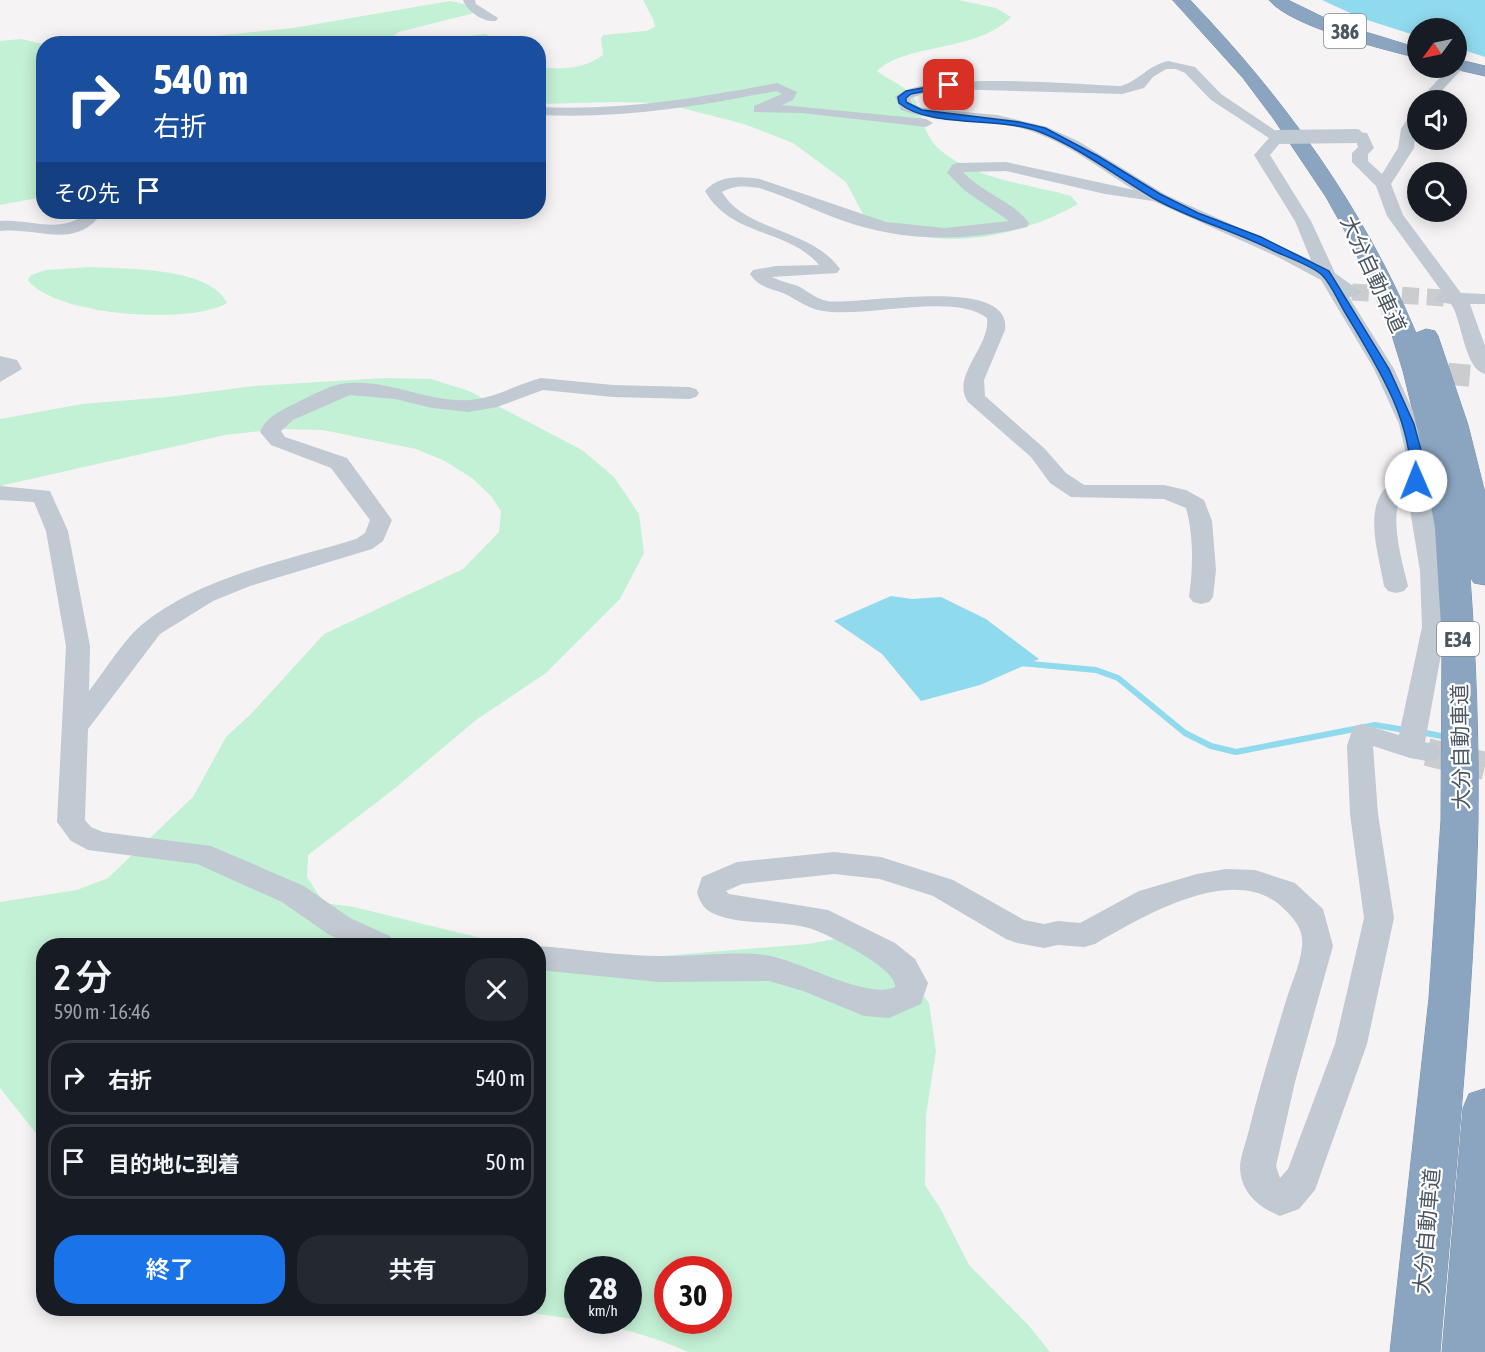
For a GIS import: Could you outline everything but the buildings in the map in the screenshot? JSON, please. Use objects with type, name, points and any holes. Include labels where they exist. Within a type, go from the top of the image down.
[{"type":"highway","name":"大分自動車道","points":[[1181,0],[1272,103],[1335,191],[1382,282],[1404,336],[1423,400],[1438,464],[1454,557],[1461,715],[1461,824],[1452,962],[1415,1352]]},
{"type":"highway","name":"大分自動車道","points":[[1197,0],[1268,76],[1321,143],[1354,190],[1406,286],[1448,400],[1467,468],[1485,576]]},
{"type":"highway","name":"386","points":[[1277,0],[1324,23],[1373,42],[1407,50]]},
{"type":"highway","points":[[1467,68],[1485,71]]},
{"type":"highway","points":[[1393,1352],[1431,1076],[1452,962]]},
{"type":"highway","points":[[1467,1352],[1485,1108]]},
{"type":"street","points":[[469,0],[471,6],[492,18]]},
{"type":"street","points":[[1352,292],[1326,273],[1258,239],[1195,215],[1157,196],[1042,130],[1019,124],[920,112],[906,107],[902,97],[921,88],[957,84],[1122,90],[1139,85],[1144,74],[1152,69],[1172,66],[1190,69],[1214,95],[1278,137],[1362,136],[1366,148],[1360,153],[1360,162],[1383,184],[1395,216],[1450,298],[1464,309],[1481,373]]},
{"type":"street","points":[[1435,90],[1446,78]]},
{"type":"street","points":[[546,111],[578,113],[680,106],[777,87],[790,92],[788,97],[759,109],[820,110],[1060,139]]},
{"type":"street","points":[[546,959],[659,969],[769,968],[812,981],[864,1003],[889,1005],[910,995],[912,983],[904,968],[884,952],[817,918],[723,905],[714,900],[711,893],[712,885],[737,873],[834,864],[880,868],[943,888],[1017,931],[1044,936],[1058,933],[1084,935],[1150,899],[1197,885],[1226,880],[1255,881],[1284,891],[1312,917],[1318,946],[1278,1082],[1258,1167],[1262,1185],[1280,1198],[1286,1197],[1302,1179],[1351,1044],[1379,918],[1364,814],[1360,746],[1362,733],[1416,741],[1434,627],[1432,571],[1416,481],[1417,454],[1394,370],[1326,273],[1303,221],[1262,155],[1278,137]]},
{"type":"street","points":[[1383,184],[1406,148],[1407,138]]},
{"type":"street","points":[[1157,196],[1099,190],[1017,168],[971,165],[957,168],[955,173],[974,189],[1015,215],[1021,223],[999,229],[955,232],[901,230],[873,225],[844,216],[774,187],[728,183],[712,191],[715,198],[737,214],[807,248],[827,262],[831,269],[813,273],[767,272],[759,274],[766,281],[790,289],[822,306],[940,302],[985,306],[997,320],[992,341],[974,381],[975,398],[1038,453],[1058,478],[1079,492],[1164,492],[1178,495],[1196,505],[1201,521],[1204,570],[1201,597]]},
{"type":"street","points":[[0,226],[32,224],[61,232],[81,227],[88,219]]},
{"type":"street","points":[[1450,298],[1485,299]]},
{"type":"street","points":[[0,362],[10,364],[12,369],[0,376]]},
{"type":"street","points":[[75,727],[151,629],[205,596],[242,581],[335,555],[364,544],[375,536],[381,520],[339,463],[278,441],[270,432],[273,425],[286,416],[331,394],[349,389],[395,393],[432,402],[469,406],[490,403],[541,384],[613,391],[689,393]]},
{"type":"street","points":[[1396,586],[1385,519],[1386,505],[1397,488],[1416,481]]},
{"type":"street","points":[[0,493],[42,496],[57,531],[78,646],[71,822],[81,834],[98,842],[201,854],[292,894],[339,926],[364,938]]},
{"type":"green space","points":[[643,0],[958,0],[996,8],[1011,17],[997,28],[962,42],[906,56],[890,62],[877,71],[911,94],[929,137],[938,148],[952,158],[984,174],[1071,196],[1078,204],[1041,222],[1000,234],[957,239],[917,235],[864,216],[846,182],[793,143],[744,124],[662,103],[546,104],[546,67],[580,66],[596,60],[603,55],[601,38],[603,35],[646,31],[655,27]]},
{"type":"green space","points":[[450,1],[464,4],[478,12],[399,32],[394,36],[215,36],[293,28]]},
{"type":"green space","points":[[21,39],[36,42],[36,198],[0,205],[0,41]]},
{"type":"green space","points":[[90,267],[145,270],[186,276],[218,291],[227,303],[209,310],[184,314],[124,313],[65,302],[43,292],[28,280],[31,275],[46,270]]},
{"type":"green space","points":[[385,378],[431,379],[469,391],[582,450],[614,477],[639,514],[644,553],[620,599],[546,673],[476,720],[394,789],[308,855],[307,877],[324,903],[354,907],[480,938],[36,938],[36,1133],[0,1088],[0,902],[77,890],[108,878],[193,797],[226,737],[251,714],[324,634],[463,569],[499,532],[501,511],[491,496],[472,478],[445,461],[416,449],[323,430],[279,429],[225,435],[0,486],[0,419],[82,404],[168,397],[254,386]]},
{"type":"green space","points":[[851,936],[893,957],[929,1003],[936,1051],[926,1115],[925,1185],[940,1208],[969,1265],[1030,1327],[1050,1352],[688,1352],[641,1334],[642,1256],[564,1256],[564,1318],[546,1315],[546,954],[634,968],[661,956],[808,944]]},
{"type":"water","points":[[1322,0],[1485,0],[1485,57],[1467,51],[1467,18],[1407,18],[1407,33],[1361,18]]},
{"type":"water","points":[[891,596],[912,599],[941,597],[986,619],[1039,659],[980,685],[921,701],[882,654],[834,621]]},
{"type":"waterway","points":[[1020,663],[1096,670],[1118,678],[1185,733],[1211,746],[1236,752],[1375,725],[1405,730]]},
{"type":"waterway","points":[[1420,732],[1447,737]]},
{"type":"tunnel","points":[[1352,292],[1444,298]]},
{"type":"tunnel","points":[[1416,371],[1473,376]]},
{"type":"tunnel","points":[[1427,752],[1485,766]]},
{"type":"route","points":[[949,85],[921,88],[908,93],[902,97],[903,103],[906,107],[920,112],[1019,124],[1042,130],[1096,158],[1157,196],[1195,215],[1258,239],[1326,273],[1384,369],[1409,424],[1417,454],[1416,481]]}]
